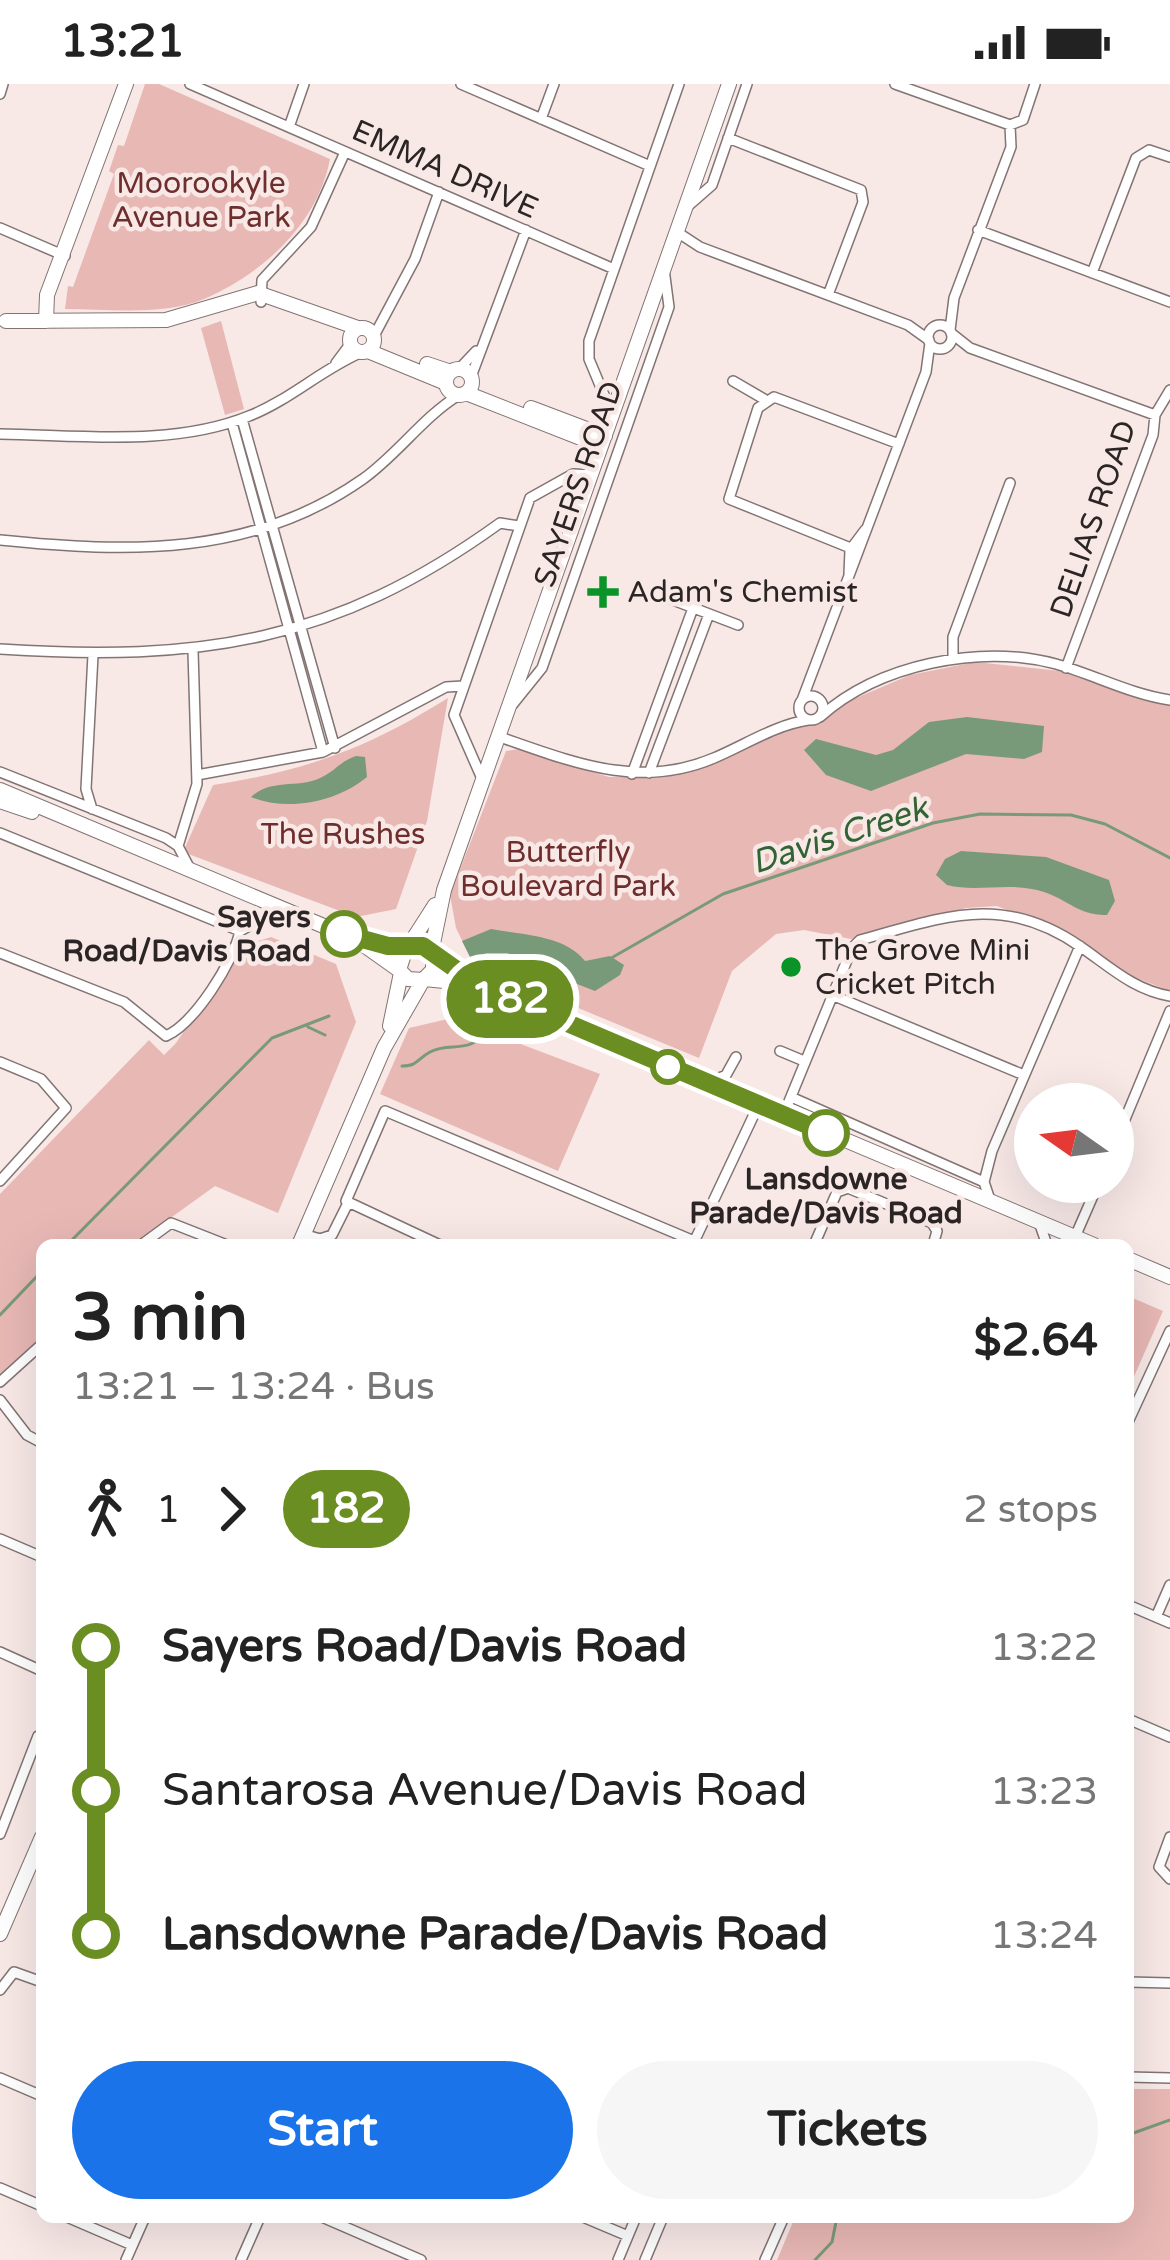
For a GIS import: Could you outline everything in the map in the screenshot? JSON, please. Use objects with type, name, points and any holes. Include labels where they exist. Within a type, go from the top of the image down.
[{"type":"street","points":[[0,94],[3,84]]},
{"type":"street","points":[[48,320],[59,273],[126,84]]},
{"type":"street","name":"EMMA DRIVE","points":[[190,84],[614,268]]},
{"type":"street","points":[[289,127],[304,84]]},
{"type":"street","points":[[461,84],[650,166]]},
{"type":"street","points":[[541,119],[554,84]]},
{"type":"street","name":"SAYERS ROAD","points":[[613,414],[587,346],[679,84]]},
{"type":"street","name":"SAYERS ROAD","points":[[424,979],[444,890],[728,84]]},
{"type":"street","name":"SAYERS ROAD","points":[[686,208],[710,188],[747,84]]},
{"type":"street","points":[[895,84],[1010,125]]},
{"type":"street","points":[[1010,125],[1025,110],[1035,84]]},
{"type":"street","points":[[785,724],[801,703],[849,578],[855,550],[869,526],[926,371],[935,327],[954,298],[1012,142],[1010,125]]},
{"type":"street","points":[[728,138],[861,190],[863,202],[829,295]]},
{"type":"street","points":[[1092,273],[1136,158],[1149,150],[1170,157]]},
{"type":"street","points":[[262,296],[272,271],[317,216],[345,152]]},
{"type":"street","points":[[0,434],[172,434],[237,421],[333,367],[362,340],[415,259],[440,192]]},
{"type":"street","points":[[0,228],[65,256]]},
{"type":"street","points":[[0,540],[149,549],[268,528],[364,478],[436,411],[459,382],[478,349],[526,230]]},
{"type":"street","points":[[978,230],[1170,302]]},
{"type":"street","points":[[675,237],[908,325],[945,348],[970,348],[1155,415]]},
{"type":"street","name":"SAYERS ROAD","points":[[510,706],[538,678],[578,568],[669,307],[664,269]]},
{"type":"street","points":[[3,321],[166,320],[262,296],[603,441]]},
{"type":"street","points":[[926,371],[945,348],[954,298]]},
{"type":"street","points":[[908,325],[951,332],[970,348]]},
{"type":"street","points":[[733,381],[764,399],[779,398],[899,443]]},
{"type":"street","name":"DELIAS ROAD","points":[[1066,668],[1154,435],[1155,415],[1170,390]]},
{"type":"street","points":[[764,399],[729,499],[855,550]]},
{"type":"street","points":[[237,421],[329,750]]},
{"type":"street","name":"SAYERS ROAD","points":[[484,782],[454,719],[519,526],[535,493],[577,472],[592,475]]},
{"type":"street","points":[[953,659],[956,629],[1010,483]]},
{"type":"street","points":[[0,649],[93,655],[193,651],[296,629],[394,590],[500,523],[519,526]]},
{"type":"street","points":[[665,597],[738,625]]},
{"type":"street","points":[[632,774],[693,608]]},
{"type":"street","points":[[650,773],[709,614]]},
{"type":"street","points":[[178,846],[197,775],[193,651]]},
{"type":"street","points":[[92,809],[86,789],[93,655]]},
{"type":"street","points":[[500,736],[590,768],[650,773],[696,765],[785,724],[814,718],[843,699],[903,673],[953,659],[1020,658],[1170,700]]},
{"type":"street","points":[[814,718],[815,669]]},
{"type":"street","points":[[197,775],[329,750],[446,686],[463,686]]},
{"type":"street","points":[[801,703],[843,699]]},
{"type":"street","points":[[801,703],[814,718]]},
{"type":"street","points":[[0,772],[166,838],[178,846],[189,868]]},
{"type":"street","points":[[75,802],[86,789]]},
{"type":"street","points":[[0,790],[100,834]]},
{"type":"street","points":[[0,801],[189,868],[357,940],[413,981],[478,985]]},
{"type":"street","points":[[166,838],[181,828]]},
{"type":"street","points":[[0,833],[241,931]]},
{"type":"street","name":"SAYERS ROAD","points":[[400,971],[407,947],[444,890]]},
{"type":"street","points":[[0,952],[124,1002],[166,1036],[191,1014],[241,931],[283,908]]},
{"type":"street","points":[[782,1116],[856,942],[970,912],[1001,912],[1080,946],[1118,975],[1170,996]]},
{"type":"street","points":[[225,963],[230,942],[226,925]]},
{"type":"street","points":[[357,940],[432,956],[478,985],[1080,1239]]},
{"type":"street","points":[[990,1200],[984,1181],[992,1151],[1080,946]]},
{"type":"street","points":[[383,1048],[400,971]]},
{"type":"street","points":[[424,979],[383,1048],[301,1239],[332,1235],[377,1120],[391,1111],[684,1239]]},
{"type":"street","points":[[832,995],[1024,1075]]},
{"type":"street","points":[[1134,1098],[1170,1011]]},
{"type":"street","points":[[780,1051],[804,1061]]},
{"type":"street","points":[[708,1083],[726,1075],[736,1057]]},
{"type":"street","points":[[0,1062],[41,1079],[66,1108],[0,1181]]},
{"type":"street","points":[[791,1097],[984,1181]]},
{"type":"street","points":[[695,1239],[758,1106]]},
{"type":"street","points":[[970,1172],[992,1151]]},
{"type":"street","points":[[817,1239],[837,1192],[844,1188],[932,1223],[935,1239]]},
{"type":"street","points":[[347,1203],[427,1239]]},
{"type":"street","points":[[1076,1237],[1090,1203]]},
{"type":"street","points":[[1039,1222],[1045,1239]]},
{"type":"street","points":[[149,1239],[171,1223],[212,1239]]},
{"type":"street","points":[[1134,1262],[1170,1277]]},
{"type":"street","points":[[1134,1407],[1170,1331]]},
{"type":"street","points":[[0,1382],[36,1349]]},
{"type":"street","points":[[0,1400],[36,1440]]},
{"type":"street","points":[[0,1539],[36,1554]]},
{"type":"street","points":[[1156,1617],[1170,1585]]},
{"type":"street","points":[[1134,1608],[1170,1623]]},
{"type":"street","points":[[0,1652],[36,1667]]},
{"type":"street","points":[[1134,1722],[1170,1737]]},
{"type":"street","points":[[0,1834],[36,1741]]},
{"type":"street","points":[[1170,1837],[1159,1868],[1170,1879]]},
{"type":"street","points":[[0,1934],[36,1851]]},
{"type":"street","points":[[0,1990],[14,1972],[36,1980]]},
{"type":"street","points":[[1134,1982],[1170,1983]]},
{"type":"street","points":[[1134,2077],[1170,2078]]},
{"type":"street","points":[[0,2078],[36,2093]]},
{"type":"street","points":[[0,2188],[36,2203]]},
{"type":"street","points":[[81,2223],[133,2245]]},
{"type":"street","points":[[126,2260],[142,2223]]},
{"type":"street","points":[[241,2260],[257,2223]]},
{"type":"street","points":[[336,2223],[421,2260]]},
{"type":"street","points":[[598,2223],[628,2236]]},
{"type":"street","points":[[618,2260],[633,2223]]},
{"type":"street","points":[[645,2260],[660,2223]]},
{"type":"street","points":[[765,2260],[781,2223]]},
{"type":"green space","name":"Moorookyle Avenue Park","points":[[145,84],[159,84],[330,159],[324,182],[285,244],[247,276],[204,299],[171,308],[65,309],[68,286],[73,287],[114,174],[109,171],[118,145],[124,146]]},
{"type":"green space","points":[[221,321],[244,409],[225,415],[201,328]]},
{"type":"green space","name":"Butterfly Boulevard Park","points":[[975,662],[1060,671],[1170,706],[1170,991],[1121,972],[1078,939],[997,906],[966,908],[851,939],[804,930],[776,934],[732,971],[699,1058],[474,965],[456,928],[450,895],[506,751],[519,749],[609,777],[676,776],[796,725],[818,723],[835,707],[910,675]]},
{"type":"green space","name":"The Rushes","points":[[448,698],[427,821],[396,909],[356,917],[183,852],[213,785],[335,755]]},
{"type":"green space","points":[[271,937],[336,964],[356,1022],[278,1213],[215,1186],[141,1239],[36,1239],[36,1342],[0,1376],[0,1194],[149,1040],[164,1055],[176,1043],[243,946]]},
{"type":"green space","points":[[452,1018],[600,1074],[558,1171],[380,1094],[409,1028]]},
{"type":"green space","points":[[1134,1299],[1163,1311],[1134,1376]]},
{"type":"green space","points":[[1134,2089],[1170,2089],[1170,2260],[777,2260],[792,2223],[1134,2223]]},
{"type":"shaded area","points":[[967,717],[1044,726],[1042,752],[1024,759],[966,754],[871,791],[826,775],[804,750],[816,739],[876,755],[893,750],[929,722]]},
{"type":"shaded area","points":[[356,756],[365,757],[367,777],[341,793],[296,804],[251,797],[268,787],[315,780]]},
{"type":"shaded area","points":[[961,851],[1046,857],[1109,880],[1115,901],[1107,915],[1098,915],[1032,889],[947,885],[936,875],[945,859]]},
{"type":"shaded area","points":[[491,929],[555,941],[585,961],[610,956],[624,965],[620,975],[595,991],[523,963],[513,973],[506,969],[514,960],[508,953],[486,953],[472,961],[462,941]]},
{"type":"waterway","name":"Davis Creek","points":[[613,957],[723,894],[933,823],[980,814],[1071,815],[1105,824],[1170,858]]},
{"type":"waterway","name":"Davis Creek","points":[[73,1239],[272,1038],[329,1016]]},
{"type":"waterway","name":"Davis Creek","points":[[308,1027],[325,1035]]},
{"type":"waterway","name":"Davis Creek","points":[[402,1066],[437,1049],[469,1045],[481,1037]]},
{"type":"waterway","name":"Davis Creek","points":[[0,1315],[36,1277]]},
{"type":"waterway","points":[[1134,2133],[1170,2120]]},
{"type":"waterway","points":[[815,2260],[832,2242],[836,2223]]},
{"type":"bus line","name":"182","points":[[344,934],[388,946],[423,946],[433,958],[478,985],[826,1133]]},
{"type":"place","name":"Adam's Chemist","points":[[603,592]]},
{"type":"place","name":"Sayers Road/Davis Road","points":[[344,934]]},
{"type":"place","name":"The Grove Mini Cricket Pitch","points":[[791,967]]},
{"type":"place","name":"Lansdowne Parade/Davis Road","points":[[826,1133]]}]
